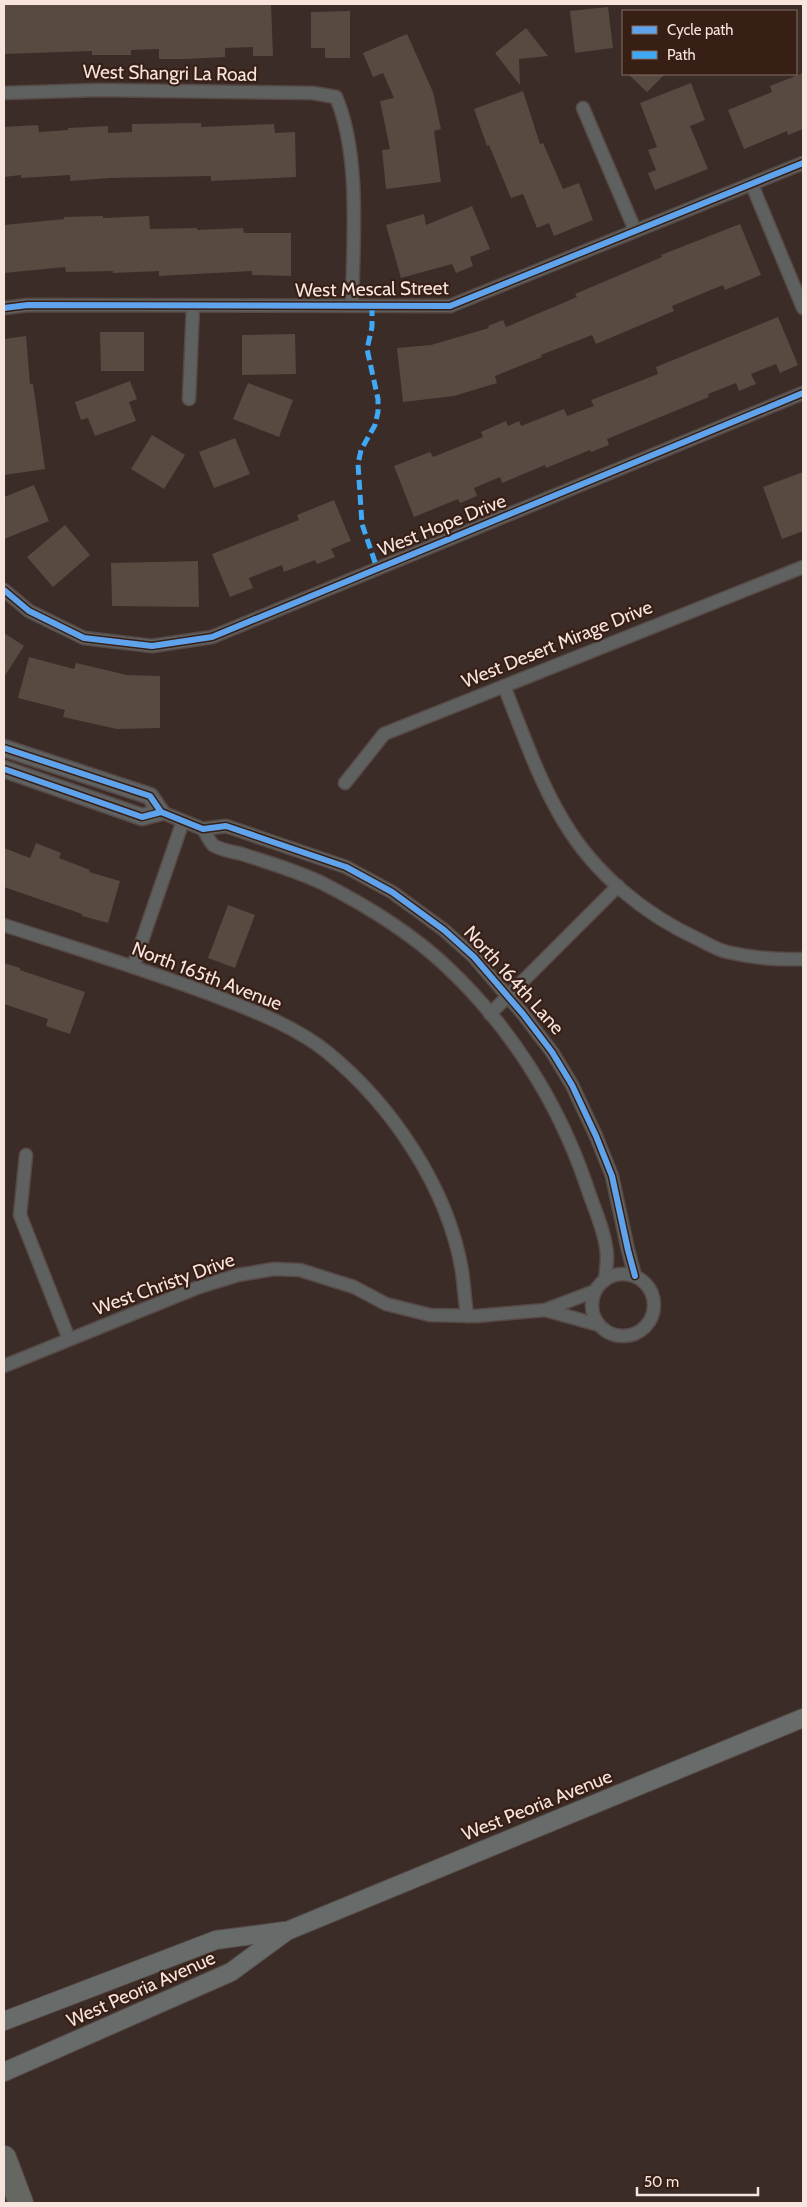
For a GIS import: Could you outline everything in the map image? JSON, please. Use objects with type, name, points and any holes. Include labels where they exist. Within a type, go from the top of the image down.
[{"type":"highway","points":[[4,2158],[21,2203]]},
{"type":"main road","name":"West Peoria Avenue","points":[[4,2072],[231,1972],[287,1931],[803,1718]]},
{"type":"main road","name":"West Peoria Avenue","points":[[4,2021],[216,1940],[287,1931]]},
{"type":"street","name":"West Shangri La Road","points":[[4,93],[98,90],[313,93],[336,97],[344,116],[350,152],[354,208],[352,306]]},
{"type":"street","points":[[584,108],[635,230]]},
{"type":"street","name":"West Mescal Street","points":[[4,308],[28,305],[450,306],[803,163]]},
{"type":"street","points":[[752,185],[803,308]]},
{"type":"street","points":[[189,399],[193,306]]},
{"type":"street","name":"West Hope Drive","points":[[4,590],[29,611],[84,638],[152,646],[212,637],[803,393]]},
{"type":"street","name":"West Desert Mirage Drive","points":[[345,783],[384,734],[803,567]]},
{"type":"street","points":[[504,686],[543,782],[564,822],[589,858],[630,898],[672,928],[726,952],[782,960],[803,959]]},
{"type":"street","points":[[4,748],[150,796],[161,812],[142,817],[4,769]]},
{"type":"street","name":"North 164th Lane","points":[[161,812],[203,829],[226,826],[314,855],[346,868],[392,892],[474,957],[508,996],[552,1052],[572,1085],[612,1176],[635,1276],[650,1289],[654,1298],[652,1318],[646,1327],[633,1335],[617,1336],[607,1332],[599,1325]]},
{"type":"street","points":[[133,967],[182,821]]},
{"type":"street","name":"North 164th Lane","points":[[203,829],[213,845],[275,865],[321,883],[364,906],[401,931],[446,966],[490,1014],[535,1074],[558,1114],[574,1151],[604,1242],[607,1255],[605,1279]]},
{"type":"street","points":[[490,1014],[618,886]]},
{"type":"street","name":"North 165th Avenue","points":[[4,925],[179,982],[272,1018],[326,1051],[367,1090],[408,1142],[433,1182],[462,1270],[467,1316]]},
{"type":"street","points":[[26,1155],[20,1216],[69,1339]]},
{"type":"street","name":"West Christy Drive","points":[[4,1366],[199,1287],[238,1275],[274,1269],[300,1270],[354,1287],[386,1304],[430,1315],[467,1316],[545,1310]]},
{"type":"street","points":[[599,1325],[593,1316],[592,1306],[595,1291],[605,1279],[620,1274],[635,1276]]},
{"type":"street","points":[[545,1310],[595,1291]]},
{"type":"street","points":[[545,1310],[599,1325]]},
{"type":"building","points":[[4,4],[271,4],[273,56],[253,56],[253,47],[225,48],[225,57],[187,59],[159,59],[159,49],[131,50],[131,55],[92,55],[92,51],[4,54]]},
{"type":"building","points":[[608,7],[613,48],[575,53],[570,11]]},
{"type":"building","points":[[350,11],[350,58],[325,58],[325,48],[311,48],[311,12]]},
{"type":"building","points":[[526,28],[548,56],[519,59],[520,85],[495,53]]},
{"type":"building","points":[[407,34],[433,92],[441,129],[434,131],[441,182],[386,189],[382,150],[390,149],[380,101],[394,98],[383,73],[373,77],[363,53]]},
{"type":"building","points":[[803,73],[803,129],[788,135],[787,131],[744,149],[728,110],[772,92],[770,86]]},
{"type":"building","points":[[629,75],[664,75],[647,92]]},
{"type":"building","points":[[691,83],[705,120],[690,126],[708,169],[655,190],[648,173],[656,170],[648,150],[657,147],[640,103]]},
{"type":"building","points":[[523,91],[540,144],[543,143],[563,189],[579,183],[593,220],[554,236],[549,223],[537,228],[523,194],[511,198],[489,145],[487,146],[474,109]]},
{"type":"building","points":[[201,123],[201,127],[274,124],[275,133],[295,132],[296,177],[211,181],[211,176],[110,178],[70,181],[70,175],[21,178],[21,175],[4,177],[4,127],[38,125],[39,132],[108,126],[108,133],[132,132],[132,124]]},
{"type":"building","points":[[472,206],[490,249],[470,257],[473,266],[456,273],[452,264],[401,278],[386,225],[424,214],[426,225]]},
{"type":"building","points":[[103,216],[103,218],[149,216],[150,229],[197,228],[197,230],[243,228],[244,233],[291,233],[291,276],[252,275],[252,271],[159,276],[159,271],[113,273],[113,271],[66,272],[65,267],[4,273],[4,225],[64,219],[64,217]]},
{"type":"building","points":[[740,224],[761,275],[725,290],[723,285],[672,306],[674,311],[596,344],[592,335],[541,355],[542,357],[495,376],[497,383],[454,396],[403,402],[397,348],[431,345],[489,328],[488,326],[503,320],[506,327],[577,297],[575,294],[662,257],[661,255]]},
{"type":"building","points":[[778,317],[798,365],[780,373],[776,364],[751,374],[756,384],[739,391],[736,383],[708,394],[709,397],[607,439],[609,445],[591,452],[590,450],[546,468],[545,465],[502,483],[500,477],[474,488],[477,496],[460,503],[458,499],[414,517],[394,466],[430,452],[433,457],[483,437],[481,432],[506,421],[508,426],[519,421],[521,426],[564,409],[567,416],[594,406],[591,400],[658,374],[656,367]]},
{"type":"building","points":[[100,332],[144,332],[144,371],[101,371]]},
{"type":"building","points":[[295,334],[296,374],[242,375],[242,335]]},
{"type":"building","points":[[26,336],[30,384],[33,384],[45,469],[4,475],[4,339]]},
{"type":"building","points":[[130,381],[137,399],[129,402],[136,421],[95,436],[88,418],[81,420],[75,402]]},
{"type":"building","points":[[248,383],[293,400],[279,437],[233,419]]},
{"type":"building","points":[[152,435],[185,455],[164,489],[131,469]]},
{"type":"building","points":[[235,438],[250,474],[214,488],[199,452]]},
{"type":"building","points":[[803,472],[803,531],[782,539],[763,487]]},
{"type":"building","points":[[34,485],[49,521],[4,539],[4,497]]},
{"type":"building","points":[[334,500],[351,541],[331,549],[335,557],[317,564],[315,560],[284,572],[282,565],[249,578],[253,588],[230,597],[212,554],[299,520],[297,515]]},
{"type":"building","points":[[65,525],[90,555],[53,587],[27,557]]},
{"type":"building","points":[[198,561],[199,607],[112,606],[111,563]]},
{"type":"building","points":[[4,633],[24,646],[4,677]]},
{"type":"building","points":[[29,657],[74,669],[76,663],[127,675],[160,676],[160,728],[117,729],[63,717],[65,710],[18,698]]},
{"type":"building","points":[[36,843],[61,853],[59,858],[90,870],[89,872],[120,881],[108,923],[82,916],[82,914],[4,887],[4,848],[30,858]]},
{"type":"building","points":[[228,905],[255,915],[235,968],[208,958]]},
{"type":"building","points":[[4,963],[85,992],[70,1034],[46,1026],[48,1019],[4,1004]]},
{"type":"marked path","points":[[372,306],[372,327],[367,349],[378,399],[378,412],[375,425],[361,450],[358,464],[362,524],[377,568]]},
{"type":"cycle path","points":[[4,308],[28,305],[450,306],[803,163]]},
{"type":"cycle path","points":[[4,590],[29,611],[84,638],[152,646],[212,637],[803,393]]},
{"type":"cycle path","points":[[4,748],[150,796],[161,812],[203,829],[226,826],[346,867],[392,892],[444,930],[474,957],[523,1014],[552,1052],[572,1085],[612,1176],[635,1276]]},
{"type":"cycle path","points":[[4,769],[142,817],[161,812]]}]
